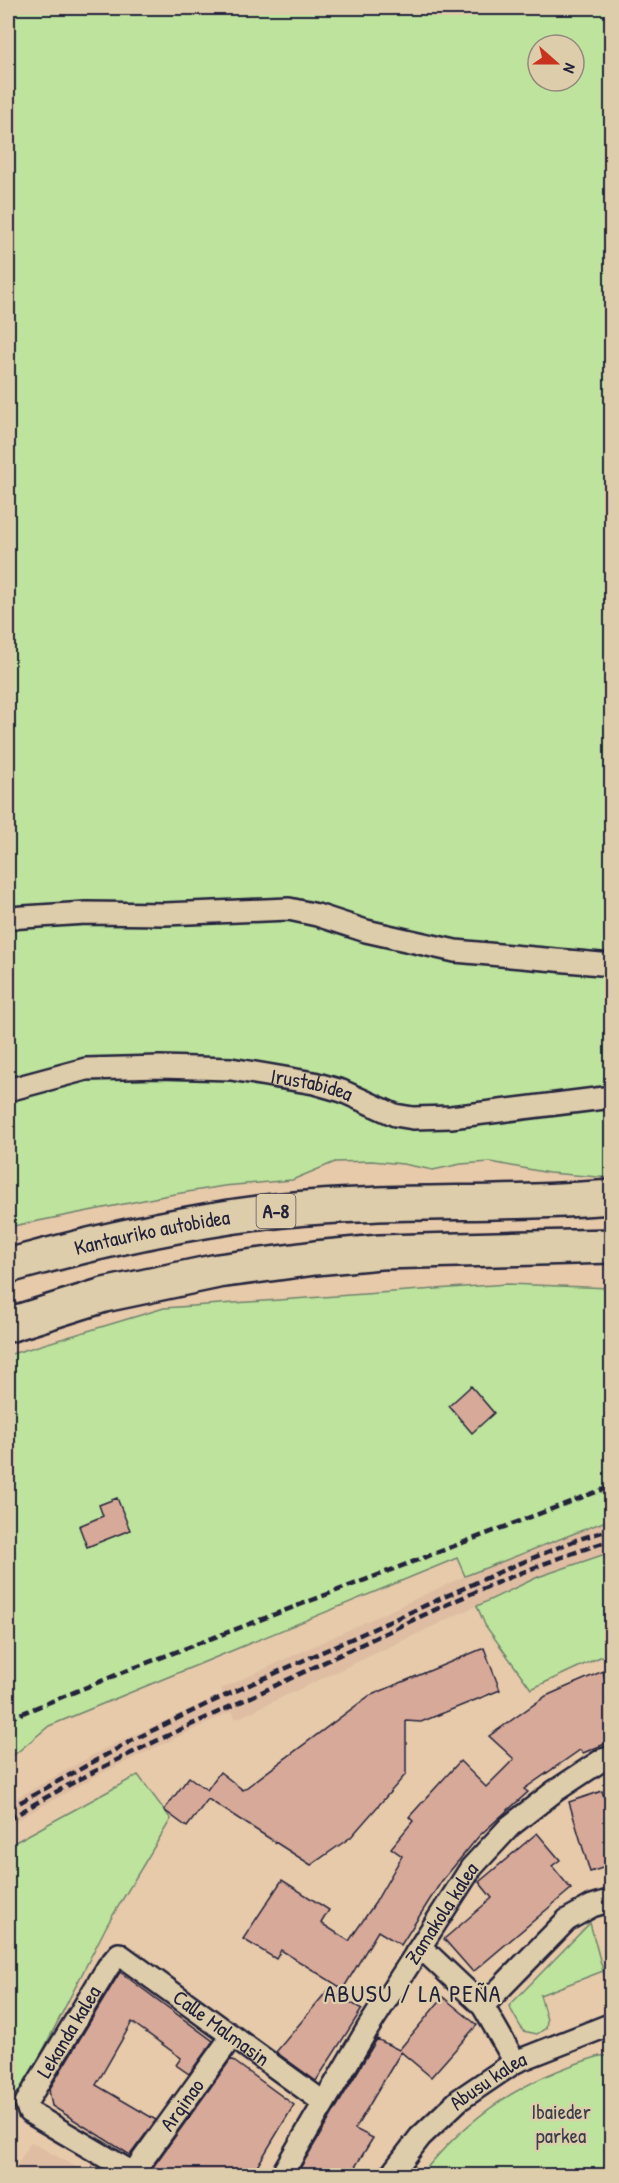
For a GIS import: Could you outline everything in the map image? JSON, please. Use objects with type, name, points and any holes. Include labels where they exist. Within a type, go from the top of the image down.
[{"type":"highway","points":[[550,1202],[612,1197]]},
{"type":"highway","name":"Kantauriko autobidea","points":[[8,1266],[96,1242],[283,1210],[434,1202],[550,1202]]},
{"type":"highway","points":[[550,1202],[612,1210]]},
{"type":"highway","points":[[8,1326],[104,1295],[218,1271],[315,1257],[380,1252],[612,1246]]},
{"type":"highway","points":[[540,1249],[612,1261]]},
{"type":"street","points":[[8,918],[86,913],[165,914],[289,909],[317,915],[366,931],[455,951],[612,965]]},
{"type":"street","name":"Irustabidea","points":[[8,1090],[87,1069],[160,1067],[231,1069],[314,1083],[342,1091],[395,1115],[413,1118],[451,1117],[612,1097]]},
{"type":"street","name":"Zamakola kalea","points":[[281,2175],[323,2102],[471,1868],[510,1826],[555,1791],[602,1760],[612,1757]]},
{"type":"street","points":[[483,2006],[567,1920],[592,1906],[612,1900]]},
{"type":"street","points":[[416,1953],[428,1954],[483,2006],[515,2062]]},
{"type":"street","name":"Calle Malmasin","points":[[119,1954],[323,2102]]},
{"type":"street","name":"Lekanda kalea","points":[[119,1954],[108,1966],[26,2103],[29,2112],[135,2174]]},
{"type":"street","name":"Abusu kalea","points":[[390,2175],[420,2137],[459,2100],[515,2062],[612,2024]]},
{"type":"street","name":"Arginao","points":[[135,2174],[232,2036]]},
{"type":"shaded area","points":[[611,1519],[611,1552],[538,1577],[236,1719],[232,1711],[96,1776],[8,1825],[8,1803],[102,1750],[223,1694],[221,1689],[465,1576]]},
{"type":"shaded area","points":[[31,2142],[90,2175],[11,2175]]},
{"type":"green space","points":[[8,8],[611,8],[612,973],[607,990],[612,995],[611,1178],[549,1173],[491,1162],[461,1164],[433,1170],[372,1161],[335,1162],[292,1180],[224,1186],[8,1227]]},
{"type":"green space","points":[[507,1284],[611,1288],[611,1519],[465,1576],[457,1558],[49,1726],[8,1760],[8,1355],[164,1308]]},
{"type":"green space","points":[[611,1552],[611,1652],[531,1689],[485,1625],[477,1606],[538,1577]]},
{"type":"green space","points":[[138,1775],[171,1819],[107,1925],[8,2119],[8,1846]]},
{"type":"green space","points":[[590,1923],[603,1971],[540,1995],[547,2020],[546,2028],[537,2034],[523,2031],[509,2006]]},
{"type":"green space","points":[[611,1969],[611,1998],[603,1971]]},
{"type":"green space","name":"Ibaieder parkea","points":[[600,2056],[611,2056],[611,2175],[421,2175],[459,2134],[501,2101],[547,2075]]},
{"type":"building","points":[[471,1386],[494,1413],[472,1433],[449,1406]]},
{"type":"building","points":[[117,1498],[130,1530],[87,1547],[79,1526],[103,1516],[99,1505]]},
{"type":"building","points":[[484,1648],[500,1690],[421,1722],[406,1721],[406,1774],[351,1837],[311,1865],[208,1799],[187,1827],[164,1810],[189,1777],[207,1790],[220,1772],[243,1790],[369,1696]]},
{"type":"building","points":[[603,1671],[612,1708],[612,1741],[583,1753],[580,1750],[524,1789],[528,1792],[479,1836],[441,1882],[401,1945],[378,1931],[343,1989],[281,1950],[276,1959],[243,1939],[282,1880],[329,1910],[321,1923],[349,1941],[375,1903],[402,1856],[391,1848],[413,1821],[409,1817],[460,1761],[486,1787],[514,1759],[489,1736],[546,1696]]},
{"type":"building","points":[[602,1791],[612,1821],[612,1865],[590,1872],[569,1802]]},
{"type":"building","points":[[537,1833],[560,1860],[552,1866],[571,1889],[473,1972],[444,1939],[492,1898],[479,1882]]},
{"type":"building","points":[[120,1972],[213,2041],[189,2074],[176,2065],[181,2058],[132,2022],[96,2085],[156,2120],[130,2155],[52,2106],[49,2090]]},
{"type":"building","points":[[328,1990],[362,2009],[316,2081],[276,2052]]},
{"type":"building","points":[[443,1997],[477,2025],[431,2077],[401,2052],[355,2129],[373,2138],[350,2175],[296,2175],[377,2039],[399,2050]]},
{"type":"building","points":[[231,2059],[294,2105],[252,2175],[166,2175],[153,2167]]},
{"type":"railway","points":[[8,1719],[131,1669],[612,1486]]},
{"type":"railway","points":[[8,1809],[133,1740],[209,1703],[504,1570],[576,1540],[612,1529]]},
{"type":"railway","points":[[8,1820],[41,1800],[143,1747],[404,1624],[528,1570],[612,1540]]},
{"type":"district","name":"ABUSU / LA PEÑA","points":[[413,1994]]}]
